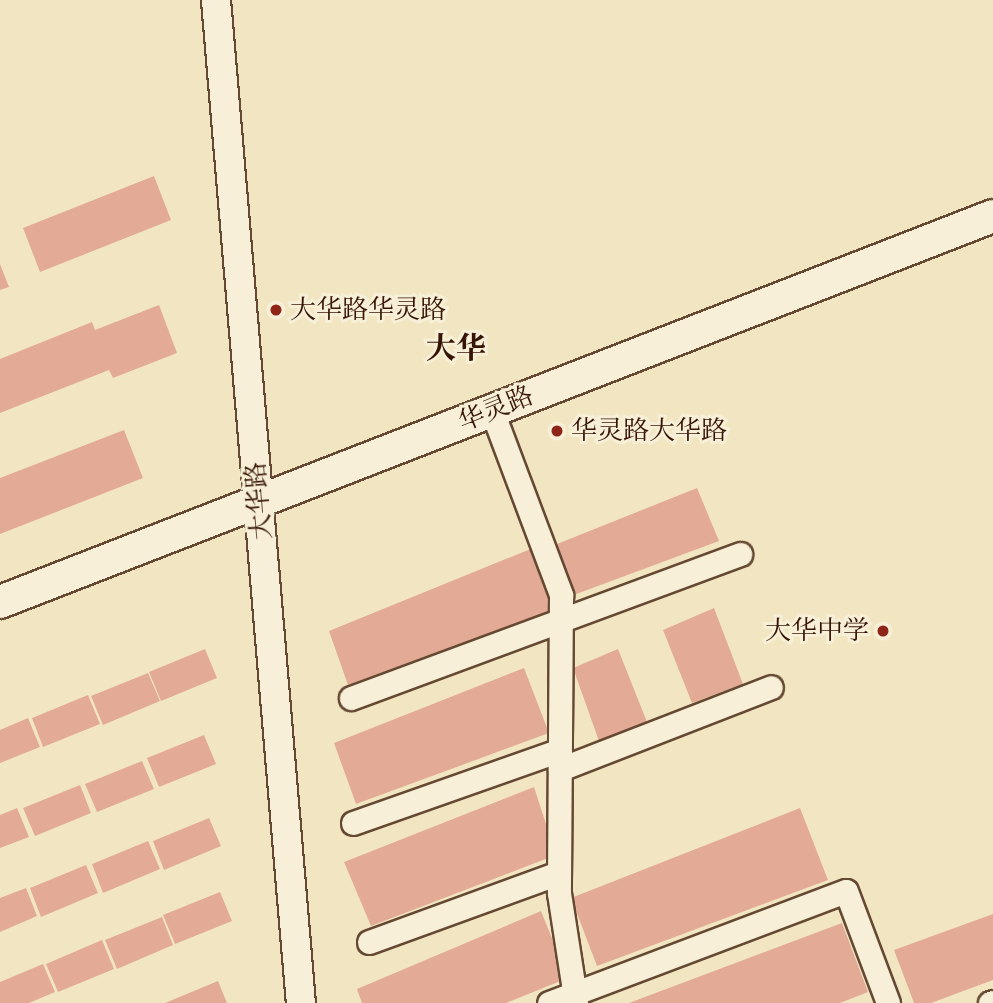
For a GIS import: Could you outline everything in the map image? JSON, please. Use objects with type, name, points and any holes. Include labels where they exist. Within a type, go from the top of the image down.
[{"type":"main road","name":"华灵路","points":[[0,602],[993,216]]},
{"type":"street","name":"大华路","points":[[216,0],[301,1003]]},
{"type":"street","points":[[492,411],[561,595],[559,873],[575,998]]},
{"type":"street","points":[[351,698],[740,554]]},
{"type":"street","points":[[353,823],[560,759],[771,687]]},
{"type":"street","points":[[369,942],[559,873]]},
{"type":"street","points":[[549,1003],[575,998],[846,891],[888,1003]]},
{"type":"building","points":[[154,176],[171,220],[40,272],[23,228]]},
{"type":"building","points":[[0,264],[9,287],[0,290]]},
{"type":"building","points":[[159,305],[177,353],[113,378],[109,370],[0,413],[0,359],[92,322],[95,330]]},
{"type":"building","points":[[124,430],[143,478],[0,534],[0,478]]},
{"type":"building","points":[[697,488],[719,541],[571,596],[552,546]]},
{"type":"building","points":[[533,548],[555,609],[348,685],[329,631]]},
{"type":"building","points":[[714,608],[743,684],[692,703],[663,630]]},
{"type":"building","points":[[205,649],[217,678],[161,701],[149,672]]},
{"type":"building","points":[[618,649],[647,722],[599,741],[573,668]]},
{"type":"building","points":[[524,668],[549,733],[356,804],[334,743]]},
{"type":"building","points":[[148,673],[160,701],[103,725],[91,696]]},
{"type":"building","points":[[88,695],[100,724],[43,747],[32,718]]},
{"type":"building","points":[[28,718],[40,747],[0,763],[0,730]]},
{"type":"building","points":[[204,735],[216,764],[159,787],[147,758]]},
{"type":"building","points":[[142,761],[154,789],[97,812],[85,784]]},
{"type":"building","points":[[80,785],[91,813],[35,836],[23,808]]},
{"type":"building","points":[[534,787],[556,855],[371,926],[344,862]]},
{"type":"building","points":[[17,808],[29,837],[0,848],[0,815]]},
{"type":"building","points":[[800,808],[828,880],[597,966],[571,898]]},
{"type":"building","points":[[209,818],[221,846],[164,870],[153,841]]},
{"type":"building","points":[[148,841],[160,869],[103,893],[92,864]]},
{"type":"building","points":[[86,865],[98,893],[41,917],[30,888]]},
{"type":"building","points":[[26,888],[37,916],[0,932],[0,898]]},
{"type":"building","points":[[220,892],[232,921],[175,944],[163,915]]},
{"type":"building","points":[[541,911],[568,978],[506,1003],[362,1003],[357,989]]},
{"type":"building","points":[[993,914],[993,980],[931,1003],[914,1003],[894,950]]},
{"type":"building","points":[[162,917],[173,945],[117,969],[105,940]]},
{"type":"building","points":[[842,923],[868,992],[840,1003],[629,1003]]},
{"type":"building","points":[[102,940],[114,969],[58,992],[46,964]]},
{"type":"building","points":[[43,964],[55,992],[29,1003],[0,1003],[0,982]]},
{"type":"building","points":[[218,981],[227,1003],[165,1003]]},
{"type":"place","name":"大华路华灵路","points":[[276,310]]},
{"type":"place","name":"华灵路大华路","points":[[557,431]]},
{"type":"place","name":"大华中学","points":[[883,631]]},
{"type":"district","name":"大华","points":[[456,348]]}]
